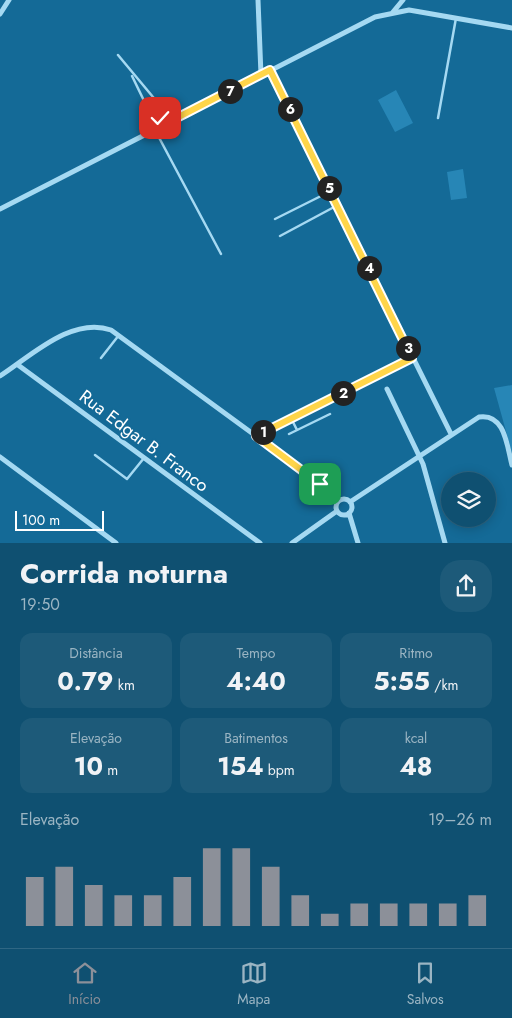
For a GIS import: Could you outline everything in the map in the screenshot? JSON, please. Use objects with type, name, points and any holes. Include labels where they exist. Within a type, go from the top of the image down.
[{"type":"street","points":[[0,14],[9,0]]},
{"type":"street","points":[[258,0],[261,75]]},
{"type":"street","points":[[392,12],[405,0],[409,10]]},
{"type":"street","points":[[0,208],[357,24],[392,12],[409,10],[512,28]]},
{"type":"street","points":[[270,70],[451,434]]},
{"type":"street","points":[[0,376],[76,328],[93,325],[102,327],[119,335],[339,500],[346,499],[350,502],[352,509],[349,514],[358,543]]},
{"type":"street","points":[[256,436],[412,358]]},
{"type":"street","name":"Rua Edgar B. Franco","points":[[18,365],[257,542]]},
{"type":"street","points":[[388,389],[420,456],[445,543]]},
{"type":"street","points":[[350,502],[480,416],[490,416],[500,424],[512,465]]},
{"type":"street","points":[[0,457],[116,543]]},
{"type":"street","points":[[339,500],[336,505],[337,511],[341,515],[349,514]]},
{"type":"street","points":[[292,542],[337,511]]},
{"type":"lane","points":[[438,118],[456,18]]},
{"type":"lane","points":[[118,55],[131,74],[149,111],[157,113],[163,125]]},
{"type":"lane","points":[[131,74],[158,103],[160,110],[157,113]]},
{"type":"lane","points":[[155,129],[221,254]]},
{"type":"lane","points":[[275,219],[331,192]]},
{"type":"lane","points":[[280,236],[338,205]]},
{"type":"lane","points":[[101,358],[119,335]]},
{"type":"lane","points":[[289,434],[330,414]]},
{"type":"lane","points":[[291,418],[297,430]]},
{"type":"lane","points":[[95,455],[127,478],[144,458]]},
{"type":"shaded area","points":[[396,90],[413,123],[395,132],[378,100]]},
{"type":"shaded area","points":[[463,169],[467,198],[451,200],[447,172]]},
{"type":"shaded area","points":[[512,385],[512,453],[494,388]]},
{"type":"route","points":[[160,118],[163,125],[270,70],[412,358],[256,436],[320,484]]}]
